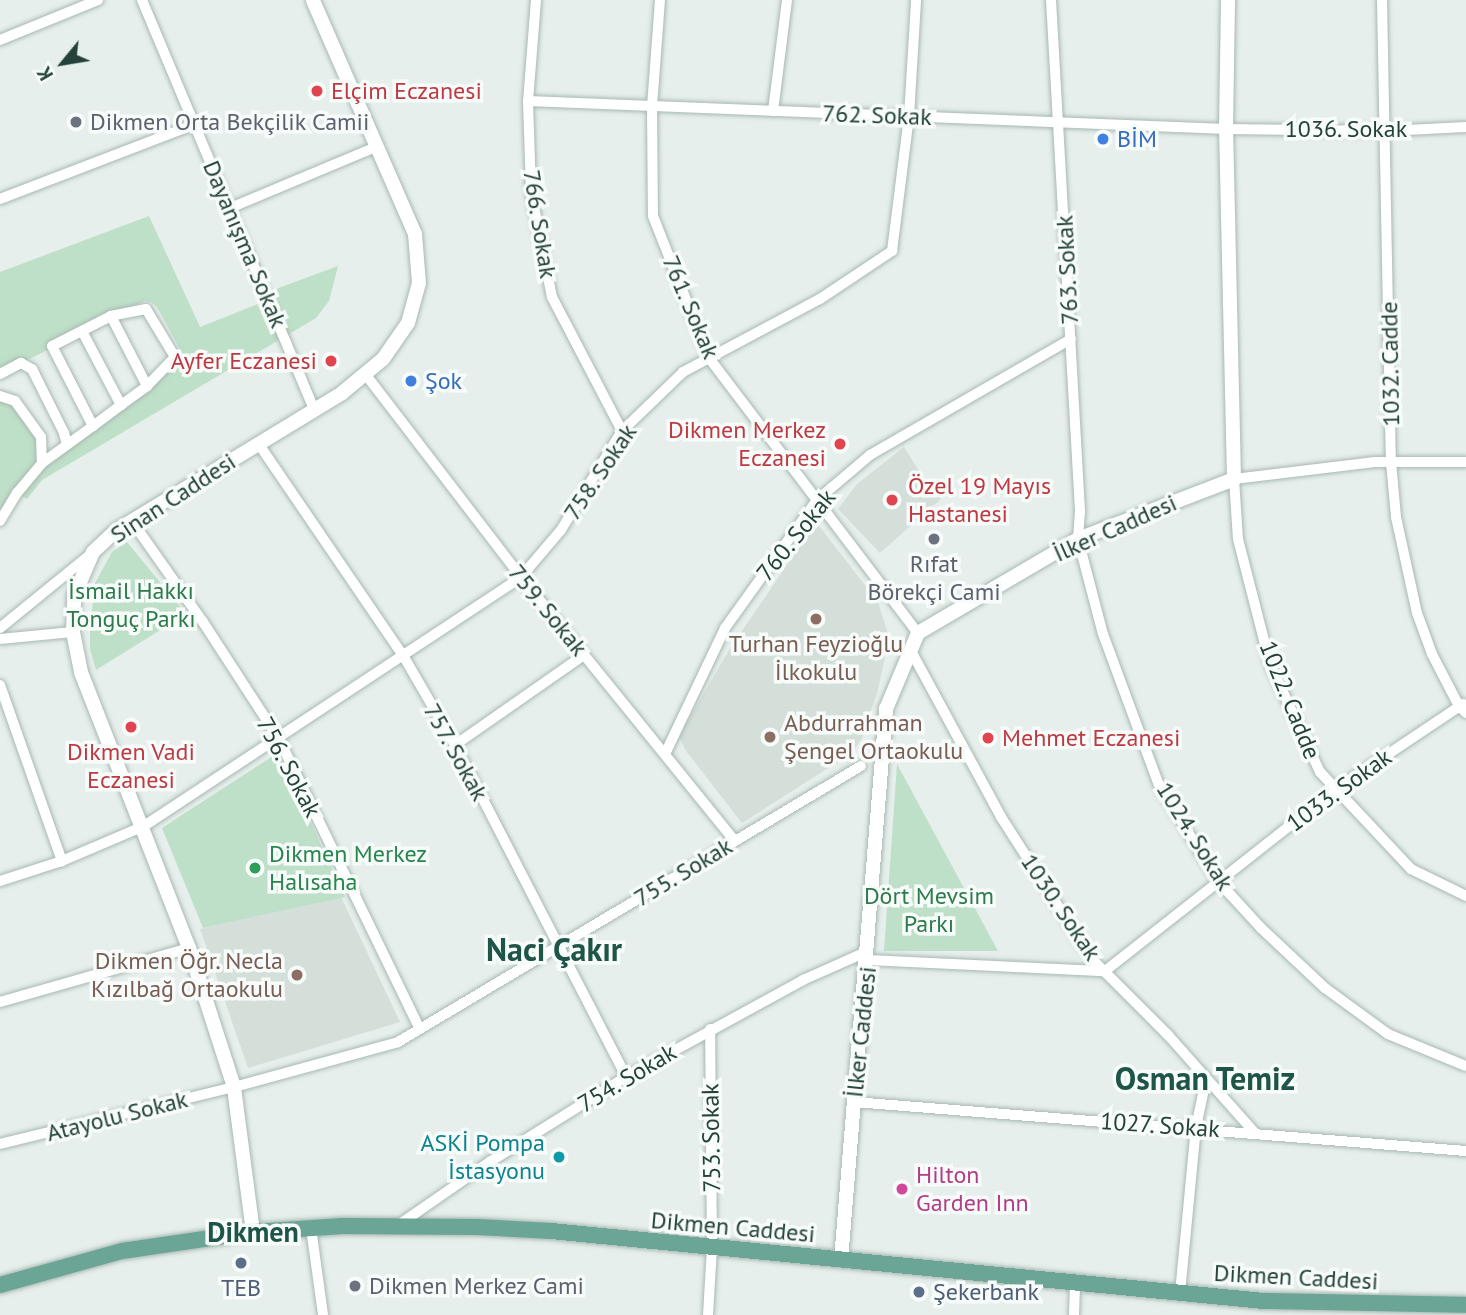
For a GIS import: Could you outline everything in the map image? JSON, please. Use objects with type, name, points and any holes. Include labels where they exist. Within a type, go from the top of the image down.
[{"type":"main road","name":"Sinan Caddesi","points":[[253,1233],[234,1087],[189,947],[144,826],[88,692],[75,651],[74,596],[93,552],[131,520],[314,410],[366,375],[383,359],[408,323],[416,297],[420,266],[409,215],[313,0]]},
{"type":"main road","points":[[1228,0],[1226,129],[1234,478]]},
{"type":"main road","name":"İlker Caddesi","points":[[841,1260],[886,709],[918,633],[1078,539],[1234,478]]},
{"type":"main road","name":"Dikmen Caddesi","points":[[0,1285],[122,1251],[253,1233],[311,1228],[397,1226],[551,1231],[1264,1301],[1466,1305]]},
{"type":"street","points":[[0,40],[98,0]]},
{"type":"street","name":"Dayanışma Sokak","points":[[142,0],[314,410]]},
{"type":"street","name":"766. Sokak","points":[[536,0],[528,101],[531,192],[552,297],[621,431]]},
{"type":"street","name":"761. Sokak","points":[[660,0],[652,106],[653,216],[709,358],[918,633]]},
{"type":"street","points":[[773,111],[787,0]]},
{"type":"street","name":"758. Sokak","points":[[0,881],[62,861],[144,826],[404,657],[521,577],[561,530],[621,431],[683,372],[820,299],[892,251],[909,116],[916,0]]},
{"type":"street","name":"763. Sokak","points":[[1051,0],[1080,511],[1078,539]]},
{"type":"street","name":"1032. Cadde","points":[[1382,0],[1391,462],[1396,517],[1417,613],[1432,654],[1464,707]]},
{"type":"street","name":"762. Sokak","points":[[528,101],[1226,129]]},
{"type":"street","points":[[0,199],[195,124]]},
{"type":"street","name":"1036. Sokak","points":[[1226,129],[1386,131],[1466,127]]},
{"type":"street","points":[[230,208],[378,146]]},
{"type":"street","points":[[0,521],[17,493],[42,463],[93,426],[147,386],[175,357],[146,309],[111,316],[52,346],[93,426]]},
{"type":"street","points":[[111,316],[147,386]]},
{"type":"street","points":[[82,331],[121,405]]},
{"type":"street","name":"760. Sokak","points":[[664,754],[725,628],[817,500],[870,455],[1070,339]]},
{"type":"street","points":[[0,373],[21,363],[32,369],[64,433],[67,445]]},
{"type":"street","name":"759. Sokak","points":[[366,375],[521,577],[735,841]]},
{"type":"street","points":[[0,396],[15,401],[41,437],[42,463]]},
{"type":"street","name":"757. Sokak","points":[[258,443],[404,657],[455,746],[626,1077]]},
{"type":"street","points":[[1234,478],[1391,462],[1466,462]]},
{"type":"street","name":"1022. Cadde","points":[[1234,478],[1238,539],[1270,664],[1320,772],[1411,869],[1466,896]]},
{"type":"street","name":"756. Sokak","points":[[131,520],[203,622],[279,739],[420,1029]]},
{"type":"street","name":"1024. Sokak","points":[[1078,539],[1103,634],[1158,783],[1216,881],[1325,988],[1388,1034],[1466,1066]]},
{"type":"street","points":[[0,628],[93,552]]},
{"type":"street","points":[[0,639],[73,632]]},
{"type":"street","name":"1030. Sokak","points":[[911,651],[1001,817],[1091,958],[1168,1035],[1254,1132]]},
{"type":"street","points":[[455,746],[584,655]]},
{"type":"street","points":[[0,685],[62,861]]},
{"type":"street","name":"1033. Sokak","points":[[1105,971],[1336,789],[1464,707]]},
{"type":"street","name":"755. Sokak","points":[[234,1087],[398,1042],[861,765]]},
{"type":"street","points":[[0,1002],[189,947]]},
{"type":"street","points":[[868,955],[1105,971]]},
{"type":"street","name":"754. Sokak","points":[[397,1226],[491,1161],[626,1077],[803,980],[868,955]]},
{"type":"street","name":"753. Sokak","points":[[708,1315],[712,1247],[710,1029]]},
{"type":"street","points":[[1180,1293],[1196,1128],[1206,1080]]},
{"type":"street","name":"Atayolu Sokak","points":[[0,1144],[234,1087]]},
{"type":"street","name":"1027. Sokak","points":[[854,1102],[1466,1151]]},
{"type":"street","points":[[311,1228],[323,1315]]},
{"type":"street","points":[[1074,1315],[1075,1281]]},
{"type":"shaded area","name":"Özel 19 Mayıs Hastanesi","points":[[904,447],[929,487],[941,499],[880,553],[838,509],[857,484]]},
{"type":"shaded area","points":[[816,522],[878,602],[889,637],[878,690],[862,738],[852,753],[742,823],[686,751],[679,736],[729,650]]},
{"type":"shaded area","name":"Dikmen Öğr. Necla Kızılbağ Ortaokulu","points":[[341,897],[400,1022],[248,1068],[200,929]]},
{"type":"green space","points":[[149,216],[200,327],[268,300],[265,293],[338,266],[329,301],[316,318],[42,480],[27,499],[16,493],[0,521],[0,396],[7,396],[41,437],[42,463],[182,358],[181,351],[157,307],[144,301],[0,374],[0,272]]},
{"type":"green space","name":"İsmail Hakkı Tonguç Parkı","points":[[127,542],[186,614],[96,670],[90,649],[95,583],[112,552]]},
{"type":"green space","name":"Dikmen Merkez Halısaha","points":[[273,756],[282,761],[345,897],[203,928],[162,828]]},
{"type":"green space","name":"Dört Mevsim Parkı","points":[[897,764],[998,951],[884,951]]},
{"type":"place","name":"Elçim Eczanesi","points":[[317,91]]},
{"type":"place","name":"Dikmen Orta Bekçilik Camii","points":[[76,122]]},
{"type":"place","name":"BİM","points":[[1103,139]]},
{"type":"place","name":"Ayfer Eczanesi","points":[[331,361]]},
{"type":"place","name":"Şok","points":[[411,381]]},
{"type":"place","name":"Dikmen Merkez Eczanesi","points":[[840,444]]},
{"type":"place","name":"Özel 19 Mayıs Hastanesi","points":[[892,500]]},
{"type":"place","name":"Rıfat Börekçi Cami","points":[[934,539]]},
{"type":"place","name":"Turhan Feyzioğlu İlkokulu","points":[[816,619]]},
{"type":"place","name":"Dikmen Vadi Eczanesi","points":[[131,727]]},
{"type":"place","name":"Abdurrahman Şengel Ortaokulu","points":[[770,737]]},
{"type":"place","name":"Mehmet Eczanesi","points":[[988,738]]},
{"type":"place","name":"Dikmen Merkez Halısaha","points":[[255,868]]},
{"type":"place","name":"Dikmen Öğr. Necla Kızılbağ Ortaokulu","points":[[297,975]]},
{"type":"place","name":"ASKİ Pompa İstasyonu","points":[[559,1157]]},
{"type":"place","name":"Hilton Garden Inn","points":[[902,1189]]},
{"type":"place","name":"TEB","points":[[241,1263]]},
{"type":"place","name":"Dikmen Merkez Cami","points":[[355,1286]]},
{"type":"place","name":"Şekerbank","points":[[919,1292]]},
{"type":"district","name":"Naci Çakır","points":[[554,949]]},
{"type":"district","name":"Osman Temiz","points":[[1205,1078]]},
{"type":"district","name":"Dikmen","points":[[253,1232]]}]
